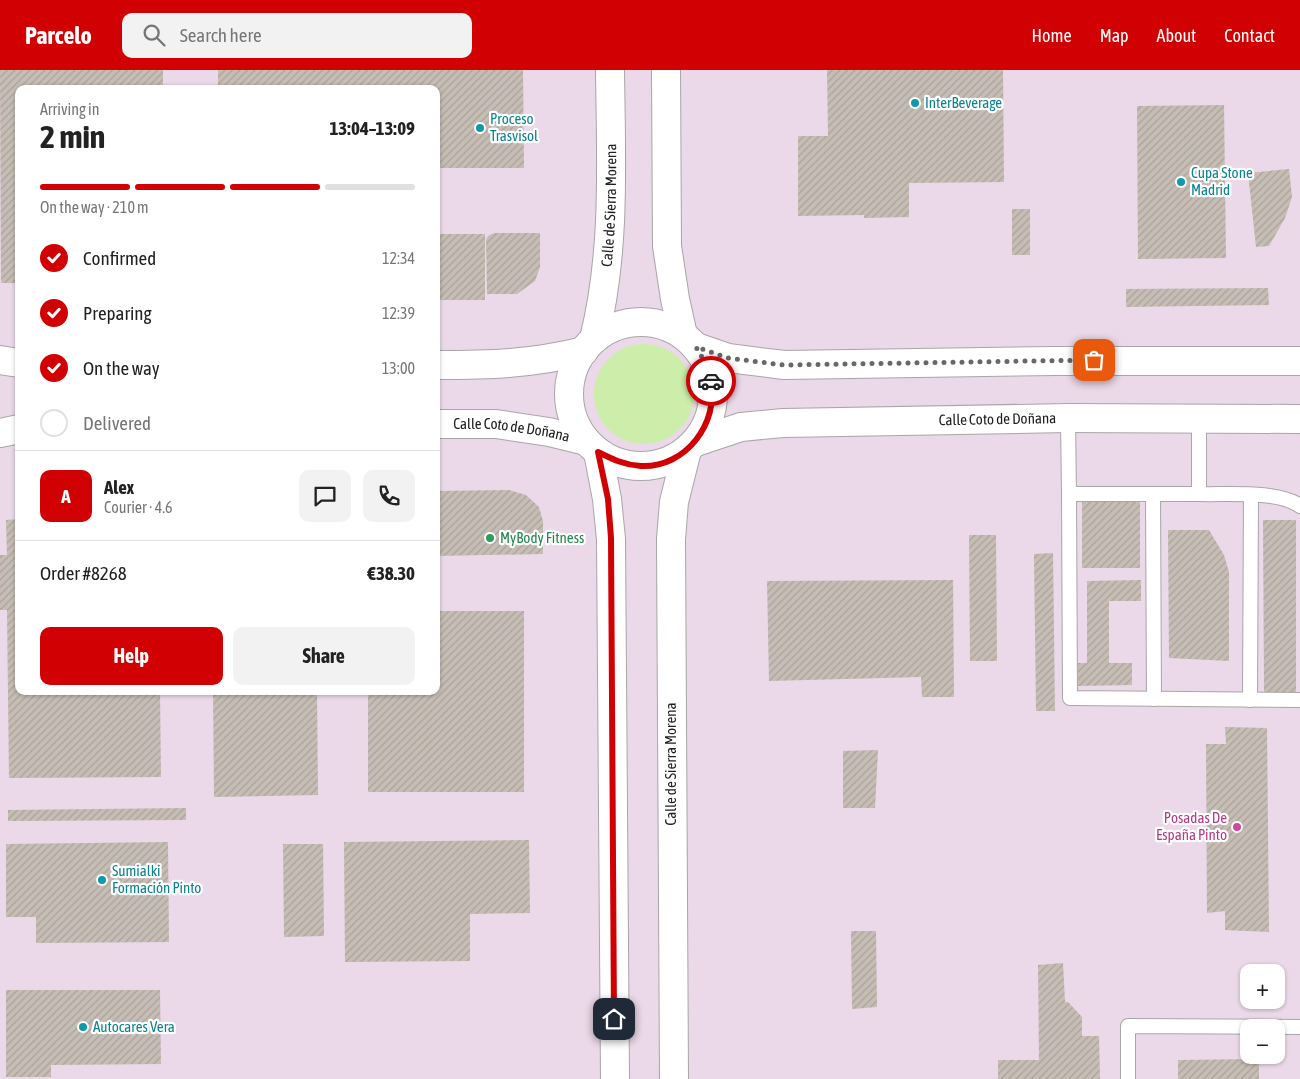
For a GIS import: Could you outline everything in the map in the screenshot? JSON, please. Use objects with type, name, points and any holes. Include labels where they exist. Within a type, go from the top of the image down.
[{"type":"street","name":"Calle de Sierra Morena","points":[[589,345],[603,303],[610,246],[610,70]]},
{"type":"street","points":[[592,447],[619,463],[642,466],[666,462],[691,446],[709,420],[714,395],[709,369],[690,341],[675,299],[667,246],[666,70]]},
{"type":"street","points":[[440,365],[497,365],[536,361],[589,345],[615,327],[638,322],[662,325],[690,341],[728,358],[784,365],[1055,360],[1300,361]]},
{"type":"street","points":[[589,345],[572,372],[569,397],[574,420],[592,447],[608,499],[611,538],[615,1079]]},
{"type":"street","points":[[0,360],[15,363]]},
{"type":"street","name":"Calle Coto de Doñana","points":[[691,446],[741,427],[783,423],[1068,418],[1300,419]]},
{"type":"street","name":"Calle Coto de Doñana","points":[[440,424],[496,424],[549,432],[592,447]]},
{"type":"street","points":[[0,433],[15,431]]},
{"type":"street","name":"Calle de Sierra Morena","points":[[674,1079],[671,539],[674,502],[691,446]]},
{"type":"lane","points":[[1068,418],[1070,698],[1300,700]]},
{"type":"lane","points":[[1199,419],[1199,494]]},
{"type":"lane","points":[[1069,494],[1251,495],[1291,499],[1300,506]]},
{"type":"lane","points":[[1153,494],[1154,699]]},
{"type":"lane","points":[[1250,700],[1251,495]]},
{"type":"lane","points":[[1128,1079],[1128,1026],[1300,1027]]},
{"type":"shaded area","points":[[0,70],[1300,70],[1300,1079],[0,1079]]},
{"type":"green space","points":[[644,344],[654,345],[672,352],[686,366],[693,384],[693,404],[686,422],[672,436],[654,443],[644,444],[634,443],[616,436],[602,422],[595,404],[594,394],[595,384],[602,366],[616,352],[634,345]]},
{"type":"building","points":[[0,70],[163,70],[163,85],[15,85],[15,283],[1,283]]},
{"type":"building","name":"Proceso Trasvisol","points":[[218,70],[523,70],[524,168],[440,168],[440,85],[218,85]]},
{"type":"building","name":"InterBeverage","points":[[827,70],[1003,70],[1004,182],[909,183],[909,217],[864,218],[864,215],[798,216],[798,136],[828,136]]},
{"type":"building","name":"Cupa Stone Madrid","points":[[1224,105],[1226,258],[1138,259],[1137,106]]},
{"type":"building","points":[[1289,169],[1292,197],[1285,218],[1269,246],[1256,247],[1248,173]]},
{"type":"building","points":[[1012,209],[1030,209],[1030,255],[1012,255]]},
{"type":"building","points":[[494,233],[540,233],[540,267],[535,281],[517,294],[487,294],[486,240],[488,236]]},
{"type":"building","points":[[440,234],[485,234],[485,300],[440,300]]},
{"type":"building","points":[[1268,288],[1269,305],[1126,307],[1126,289]]},
{"type":"building","name":"MyBody Fitness","points":[[509,490],[526,495],[539,507],[543,521],[543,554],[440,556],[440,491]]},
{"type":"building","points":[[1082,499],[1140,499],[1140,568],[1082,568]]},
{"type":"building","points":[[15,519],[15,695],[160,695],[161,777],[9,778],[7,610],[0,610],[0,555],[7,555],[6,520]]},
{"type":"building","points":[[1263,520],[1296,520],[1296,693],[1264,693]]},
{"type":"building","points":[[1168,530],[1209,530],[1224,555],[1229,572],[1229,661],[1169,658]]},
{"type":"building","points":[[969,535],[996,535],[997,661],[970,661]]},
{"type":"building","points":[[1053,553],[1055,711],[1036,711],[1034,554]]},
{"type":"building","points":[[953,580],[954,697],[922,697],[921,677],[769,681],[767,581]]},
{"type":"building","points":[[1141,580],[1141,601],[1109,601],[1109,663],[1132,663],[1132,685],[1078,686],[1078,663],[1087,663],[1087,581]]},
{"type":"building","points":[[440,611],[524,611],[524,792],[368,792],[368,695],[440,695]]},
{"type":"building","points":[[213,695],[317,695],[318,795],[214,797]]},
{"type":"building","name":"Posadas De España Pinto","points":[[1225,727],[1267,728],[1269,932],[1225,930],[1225,911],[1207,913],[1206,744],[1226,744]]},
{"type":"building","points":[[878,750],[875,808],[843,808],[843,751]]},
{"type":"building","points":[[186,808],[186,820],[8,821],[8,810]]},
{"type":"building","points":[[529,840],[530,913],[470,914],[470,961],[345,962],[344,842]]},
{"type":"building","name":"Sumialki Formación Pinto","points":[[168,842],[169,942],[36,943],[36,917],[6,917],[6,844]]},
{"type":"building","points":[[283,844],[323,844],[324,936],[284,937]]},
{"type":"building","points":[[851,931],[876,931],[877,1007],[852,1009]]},
{"type":"building","points":[[1063,963],[1065,1002],[1068,1002],[1082,1017],[1082,1036],[1099,1036],[1100,1079],[998,1079],[998,1060],[1039,1060],[1038,965]]},
{"type":"building","name":"Autocares Vera","points":[[6,990],[160,990],[161,1064],[51,1065],[51,1077],[6,1077]]},
{"type":"building","points":[[1240,1059],[1240,1064],[1259,1064],[1259,1079],[1178,1079],[1178,1060]]},
{"type":"way so far","points":[[711,381],[709,369],[696,347],[728,358],[784,365],[1094,360]]},
{"type":"place","name":"InterBeverage","points":[[915,103]]},
{"type":"place","name":"Proceso Trasvisol","points":[[480,128]]},
{"type":"place","name":"Cupa Stone Madrid","points":[[1181,182]]},
{"type":"place","name":"MyBody Fitness","points":[[490,538]]},
{"type":"place","name":"Posadas De España Pinto","points":[[1237,827]]},
{"type":"place","name":"Sumialki Formación Pinto","points":[[102,880]]},
{"type":"place","name":"Autocares Vera","points":[[83,1027]]},
{"type":"route","points":[[614,1019],[611,538],[608,499],[598,452],[619,463],[642,466],[666,462],[687,450],[696,442],[709,420],[714,395],[711,381]]}]
